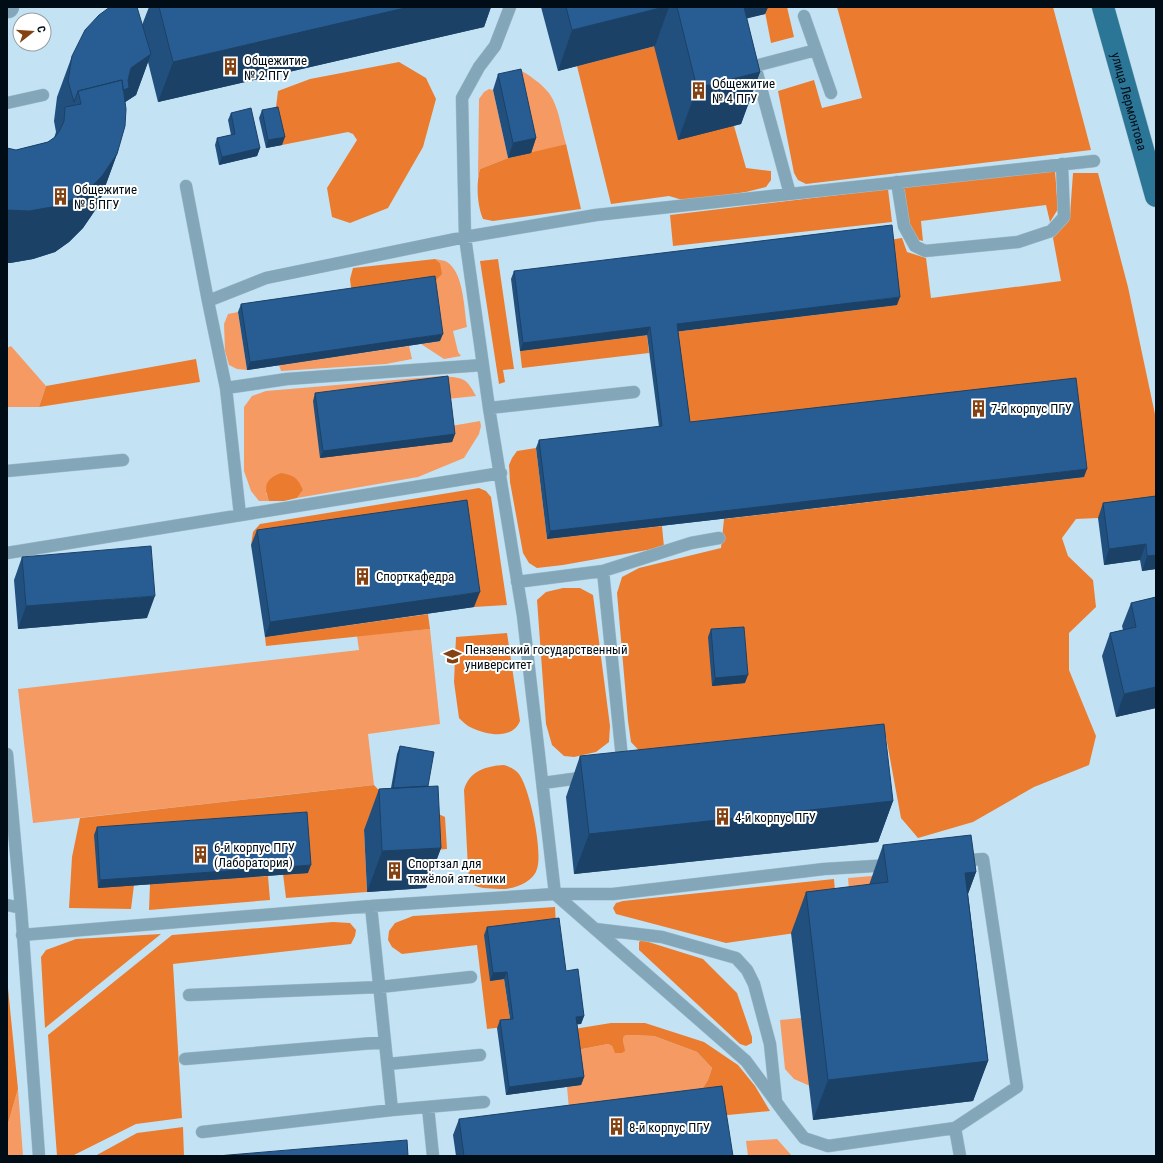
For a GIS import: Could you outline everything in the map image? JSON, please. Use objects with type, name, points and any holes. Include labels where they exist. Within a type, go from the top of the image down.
[{"type":"main road","name":"улица Лермонтова","points":[[1103,7],[1156,196]]},
{"type":"lane","points":[[510,7],[495,46],[479,66],[462,98],[464,236],[489,408],[501,473],[517,582],[556,894],[746,1061],[804,1138],[828,1146],[955,1128],[1017,1087],[983,859],[945,862]]},
{"type":"lane","points":[[804,16],[831,93]]},
{"type":"lane","points":[[790,194],[755,66],[816,50]]},
{"type":"lane","points":[[7,103],[43,95]]},
{"type":"lane","points":[[208,301],[266,278],[464,236],[596,215],[1094,161]]},
{"type":"lane","points":[[897,182],[904,226],[915,246],[924,252],[1018,242],[1051,231],[1064,217],[1062,164]]},
{"type":"lane","points":[[186,186],[226,388],[240,515]]},
{"type":"lane","points":[[226,388],[287,380],[483,365]]},
{"type":"lane","points":[[489,408],[634,392]]},
{"type":"lane","points":[[7,471],[123,460]]},
{"type":"lane","points":[[7,553],[501,473]]},
{"type":"lane","points":[[517,582],[603,570],[691,543],[719,538]]},
{"type":"lane","points":[[603,570],[624,773]]},
{"type":"lane","points":[[7,754],[39,1156]]},
{"type":"lane","points":[[543,783],[602,776]]},
{"type":"lane","points":[[22,935],[371,906],[556,894],[613,894],[824,869],[899,865]]},
{"type":"lane","points":[[7,905],[20,908]]},
{"type":"lane","points":[[371,906],[392,1110]]},
{"type":"lane","points":[[596,929],[662,937],[736,958],[747,970],[756,992],[770,1044],[776,1102]]},
{"type":"lane","points":[[189,996],[380,986],[471,977]]},
{"type":"lane","points":[[185,1059],[385,1042]]},
{"type":"lane","points":[[388,1064],[480,1055]]},
{"type":"lane","points":[[202,1132],[392,1110],[484,1102]]},
{"type":"lane","points":[[428,1107],[433,1156]]},
{"type":"lane","points":[[955,1128],[960,1156]]},
{"type":"shaded area","points":[[764,7],[787,7],[794,37],[771,43]]},
{"type":"shaded area","points":[[837,7],[1053,7],[1091,150],[806,184],[798,180],[794,173],[778,91],[814,80],[822,108],[862,98]]},
{"type":"shaded area","points":[[655,46],[734,126],[746,168],[771,171],[771,180],[766,187],[746,192],[686,201],[669,196],[611,204],[577,66]]},
{"type":"shaded area","points":[[399,62],[426,78],[436,99],[423,147],[388,208],[350,223],[332,217],[327,188],[357,140],[353,134],[348,132],[282,145],[275,115],[278,91],[310,79]]},
{"type":"shaded area","points":[[519,69],[539,83],[549,93],[557,111],[566,144],[531,153],[516,85]]},
{"type":"shaded area","points":[[489,89],[493,90],[508,158],[480,169],[478,177],[479,99],[484,92]]},
{"type":"shaded area","points":[[566,144],[581,209],[493,221],[483,219],[479,207],[478,194],[480,169],[508,158]]},
{"type":"shaded area","points":[[1055,171],[1058,209],[1050,222],[1046,205],[921,221],[923,241],[919,240],[910,226],[903,187]]},
{"type":"shaded area","points":[[1073,173],[1098,173],[1128,287],[1156,419],[1156,511],[1076,519],[1062,538],[1068,556],[1093,580],[1096,607],[1069,633],[1069,670],[1096,736],[1089,765],[1034,787],[973,822],[918,838],[901,818],[886,737],[870,735],[645,757],[631,742],[628,721],[617,593],[622,577],[639,568],[721,548],[724,519],[1084,477],[688,430],[674,332],[897,305],[889,240],[902,238],[907,252],[926,258],[931,298],[1061,281],[1053,238],[1070,215]]},
{"type":"shaded area","points":[[888,189],[892,222],[673,246],[670,215]]},
{"type":"shaded area","points":[[435,259],[446,261],[453,267],[460,283],[467,327],[453,331],[458,352],[461,356],[444,359],[421,344],[440,341],[432,284],[440,263]]},
{"type":"shaded area","points":[[435,259],[440,263],[442,274],[432,284],[352,296],[350,279],[353,268]]},
{"type":"shaded area","points":[[498,259],[514,369],[503,370],[505,382],[499,384],[480,261]]},
{"type":"shaded area","points":[[238,312],[247,370],[237,369],[229,365],[225,351],[224,324],[228,314]]},
{"type":"shaded area","points":[[647,335],[649,353],[522,368],[520,351]]},
{"type":"shaded area","points":[[11,346],[46,386],[39,407],[7,407],[7,348]]},
{"type":"shaded area","points":[[409,346],[412,359],[386,364],[281,371],[279,365]]},
{"type":"shaded area","points":[[196,359],[200,382],[39,407],[46,386]]},
{"type":"shaded area","points":[[442,376],[455,377],[463,380],[469,385],[476,396],[447,399],[451,426],[480,421],[481,426],[479,434],[464,458],[418,477],[297,498],[303,490],[266,493],[269,501],[259,501],[251,491],[244,471],[244,407],[252,396],[266,391]]},
{"type":"shaded area","points":[[536,448],[547,539],[662,526],[664,547],[563,565],[537,568],[529,563],[523,553],[510,482],[509,465],[517,451]]},
{"type":"shaded area","points":[[281,473],[295,478],[303,490],[297,498],[284,501],[269,501],[266,491],[267,483],[276,475]]},
{"type":"shaded area","points":[[479,488],[486,491],[491,497],[507,605],[474,607],[461,515],[251,545],[253,532],[260,524]]},
{"type":"shaded area","points":[[563,588],[580,588],[593,595],[610,726],[609,742],[596,752],[574,757],[564,756],[552,745],[546,724],[537,600],[546,592]]},
{"type":"shaded area","points":[[428,614],[430,629],[266,646],[265,637]]},
{"type":"shaded area","points":[[430,629],[440,724],[368,734],[374,785],[33,823],[18,689],[359,650],[357,636]]},
{"type":"shaded area","points":[[507,633],[520,721],[516,727],[506,733],[485,733],[470,727],[459,718],[454,682],[456,637]]},
{"type":"shaded area","points":[[504,765],[512,768],[519,774],[527,793],[537,835],[537,869],[535,874],[527,882],[516,887],[504,889],[480,887],[470,883],[464,790],[466,784],[474,774],[485,768]]},
{"type":"shaded area","points":[[374,785],[389,801],[423,807],[445,817],[447,849],[424,851],[364,830],[367,892],[286,898],[283,875],[98,887],[134,885],[131,909],[69,908],[72,857],[80,818]]},
{"type":"shaded area","points":[[268,876],[270,900],[149,910],[150,884]]},
{"type":"shaded area","points":[[872,876],[874,886],[852,925],[848,878]]},
{"type":"shaded area","points":[[834,879],[838,927],[726,943],[616,914],[613,908],[616,903],[623,901]]},
{"type":"shaded area","points":[[555,907],[556,926],[490,981],[504,979],[511,1026],[487,1029],[477,945],[402,954],[392,947],[388,940],[389,931],[395,923],[413,916]]},
{"type":"shaded area","points":[[333,922],[350,923],[356,930],[351,944],[173,964],[182,1118],[136,1124],[72,1156],[57,1156],[48,1035],[172,935]]},
{"type":"shaded area","points":[[161,934],[45,1028],[41,957],[46,950],[76,939]]},
{"type":"shaded area","points":[[642,940],[703,959],[737,993],[752,1037],[752,1043],[746,1046],[740,1044],[639,950],[639,942]]},
{"type":"shaded area","points":[[7,978],[18,1089],[7,1127]]},
{"type":"shaded area","points":[[801,1018],[810,1086],[794,1079],[785,1069],[780,1020]]},
{"type":"shaded area","points":[[611,1023],[645,1023],[704,1042],[738,1065],[755,1086],[770,1111],[718,1116],[701,1091],[708,1080],[712,1068],[697,1052],[654,1036],[624,1036],[623,1040],[625,1051],[622,1053],[615,1053],[612,1046],[608,1044],[577,1050],[574,1029]]},
{"type":"shaded area","points":[[624,1036],[654,1036],[697,1052],[712,1068],[708,1080],[701,1091],[570,1120],[567,1087],[581,1085],[577,1050],[608,1044],[612,1046],[614,1050],[624,1048]]},
{"type":"shaded area","points":[[18,1089],[23,1156],[7,1156],[7,1127]]},
{"type":"shaded area","points":[[183,1127],[184,1156],[95,1156],[137,1133]]},
{"type":"shaded area","points":[[777,1139],[792,1156],[748,1156],[746,1141]]},
{"type":"building","points":[[110,7],[137,7],[151,54],[131,68],[128,80],[129,88],[123,90],[122,80],[78,91],[74,102],[68,81],[72,56],[85,30],[99,15]]},
{"type":"building","points":[[159,7],[409,7],[173,62]]},
{"type":"building","points":[[566,7],[664,7],[572,30]]},
{"type":"building","points":[[677,7],[744,7],[760,72],[697,88]]},
{"type":"building","points":[[521,69],[536,138],[513,143],[498,74]]},
{"type":"building","points":[[122,80],[126,109],[125,126],[117,154],[102,176],[88,190],[74,199],[52,207],[29,211],[7,210],[7,148],[16,150],[48,142],[55,137],[60,130],[64,121],[65,107],[81,104],[78,91]]},
{"type":"building","points":[[278,107],[285,137],[268,140],[262,110]]},
{"type":"building","points":[[251,108],[260,148],[222,157],[217,138],[235,134],[231,113]]},
{"type":"building","name":"7-й корпус ПГУ","points":[[892,225],[900,297],[677,324],[690,422],[1076,378],[1087,469],[550,531],[539,440],[662,426],[650,327],[523,343],[514,271]]},
{"type":"building","points":[[435,276],[443,334],[250,362],[241,304]]},
{"type":"building","points":[[448,376],[455,434],[323,451],[315,393]]},
{"type":"building","points":[[1156,496],[1156,555],[1147,556],[1146,544],[1109,549],[1103,503]]},
{"type":"building","name":"Спорткафедра","points":[[467,500],[480,592],[270,622],[257,530]]},
{"type":"building","points":[[151,546],[155,596],[26,606],[22,557]]},
{"type":"building","points":[[1156,597],[1156,687],[1124,694],[1110,633],[1136,627],[1131,603]]},
{"type":"building","points":[[744,627],[748,675],[715,678],[711,629]]},
{"type":"building","points":[[884,724],[893,801],[589,834],[580,756]]},
{"type":"building","points":[[400,746],[434,752],[428,786],[393,788]]},
{"type":"building","points":[[438,786],[441,848],[382,851],[379,789]]},
{"type":"building","name":"6-й корпус ПГУ (Лаборатория)","points":[[307,812],[311,865],[100,880],[97,827]]},
{"type":"building","points":[[971,835],[976,872],[965,873],[988,1061],[828,1080],[806,892],[888,882],[883,845]]},
{"type":"building","points":[[559,918],[566,971],[578,969],[584,1016],[576,1017],[584,1077],[509,1087],[500,1020],[513,1019],[507,972],[493,973],[487,927]]},
{"type":"building","name":"8-й корпус ПГУ","points":[[722,1086],[733,1156],[464,1156],[459,1119]]},
{"type":"building","points":[[407,1140],[408,1156],[217,1156]]},
{"type":"place","name":"Общежитие № 2 ПГУ","points":[[231,67]]},
{"type":"place","name":"Общежитие № 4 ПГУ","points":[[699,90]]},
{"type":"place","name":"Общежитие № 5 ПГУ","points":[[61,196]]},
{"type":"place","name":"7-й корпус ПГУ","points":[[978,408]]},
{"type":"place","name":"Спорткафедра","points":[[363,576]]},
{"type":"place","name":"Пензенский государственный университет","points":[[452,656]]},
{"type":"place","name":"4-й корпус ПГУ","points":[[722,817]]},
{"type":"place","name":"6-й корпус ПГУ (Лаборатория)","points":[[201,854]]},
{"type":"place","name":"Спортзал для тяжёлой атлетики","points":[[395,870]]},
{"type":"place","name":"8-й корпус ПГУ","points":[[616,1127]]}]
